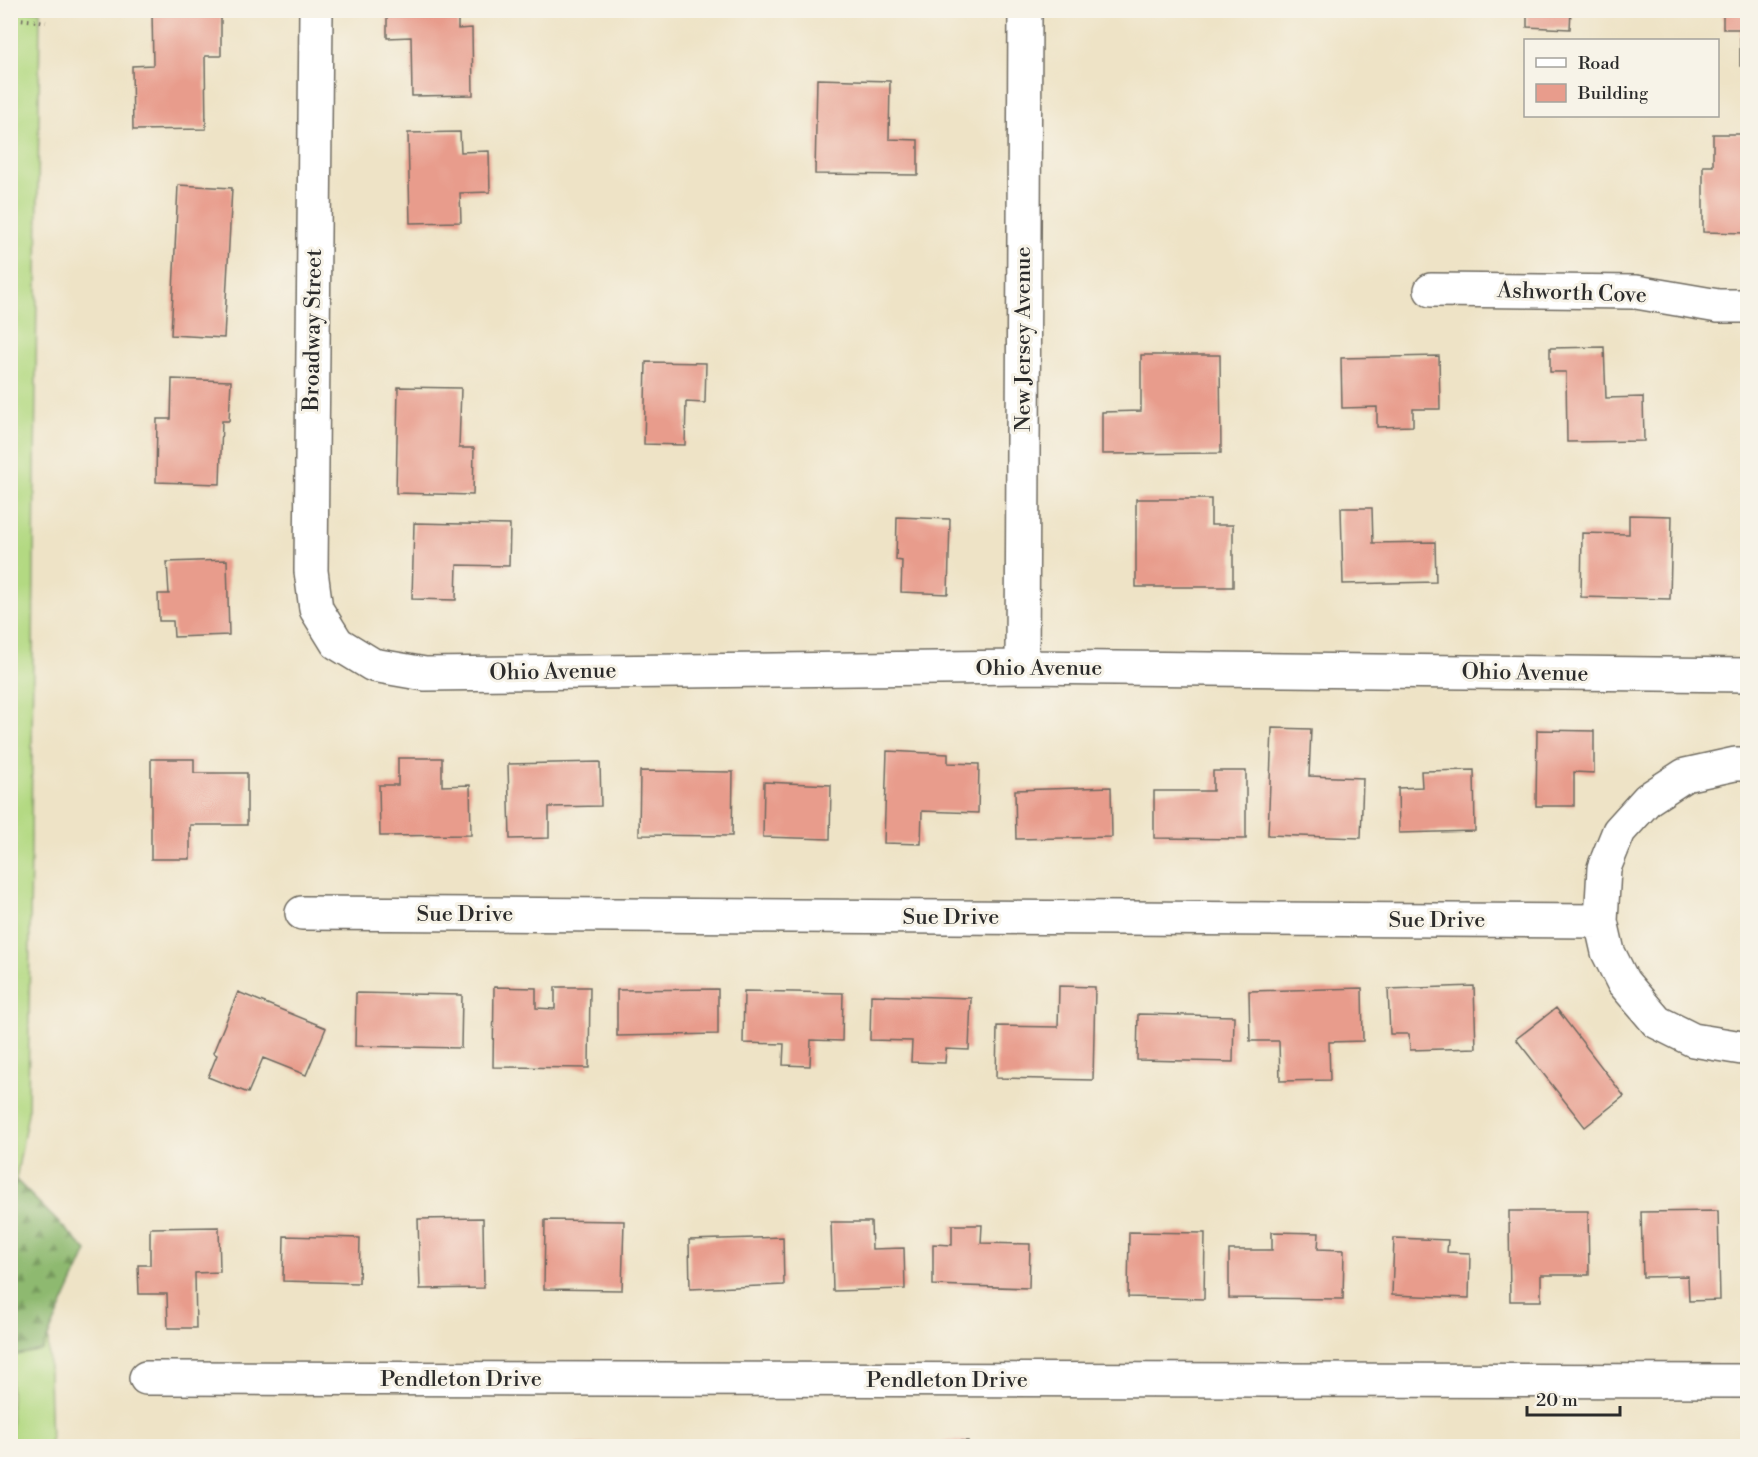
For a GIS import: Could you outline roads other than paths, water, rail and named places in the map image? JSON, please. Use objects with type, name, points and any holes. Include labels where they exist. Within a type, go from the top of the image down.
[{"type":"street","name":"Broadway Street","points":[[316,10],[311,571],[316,609],[337,643]]},
{"type":"street","name":"New Jersey Avenue","points":[[1022,667],[1025,10]]},
{"type":"street","name":"Ashworth Cove","points":[[1431,290],[1636,292],[1718,306],[1748,306]]},
{"type":"street","name":"Ohio Avenue","points":[[337,643],[373,665],[425,674],[1022,667],[1748,675]]},
{"type":"street","points":[[1748,764],[1735,764],[1685,775],[1648,799],[1619,831],[1604,868],[1601,921],[1608,952],[1623,982],[1657,1022],[1693,1040],[1748,1049]]},
{"type":"street","name":"Sue Drive","points":[[302,913],[1601,921]]},
{"type":"street","name":"Pendleton Drive","points":[[146,1378],[1748,1381]]}]
